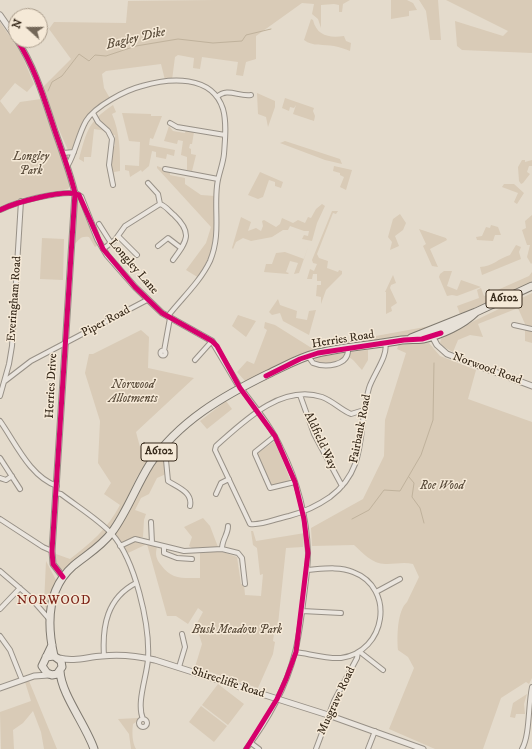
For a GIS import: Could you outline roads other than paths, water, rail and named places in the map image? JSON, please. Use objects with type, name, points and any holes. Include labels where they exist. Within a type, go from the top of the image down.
[{"type":"main road","name":"Herries Road","points":[[50,659],[52,645],[50,621],[54,594],[63,577],[73,566],[98,547],[111,533],[143,474],[160,451],[193,418],[219,399],[308,356],[404,340],[431,333],[532,286]]},
{"type":"main road","points":[[63,685],[44,672],[50,659],[61,669],[63,685],[94,749]]},
{"type":"main road","points":[[50,675],[61,669]]},
{"type":"street","name":"Longley Lane","points":[[0,15],[8,26]]},
{"type":"street","name":"Longley Lane","points":[[23,48],[38,79],[68,165],[75,193],[80,197],[103,249],[147,300],[169,317],[212,341]]},
{"type":"street","points":[[68,165],[86,120],[109,101],[137,87],[178,80],[188,81],[202,85],[213,92],[217,97],[223,109],[225,135],[224,155],[216,195],[217,234],[210,259],[193,286],[169,317],[164,351]]},
{"type":"street","points":[[217,97],[221,93],[226,92],[251,95]]},
{"type":"street","points":[[93,113],[98,122],[108,131],[112,139],[109,165],[113,185]]},
{"type":"street","points":[[170,123],[177,126],[225,135]]},
{"type":"street","points":[[63,153],[74,152]]},
{"type":"street","points":[[164,170],[218,179]]},
{"type":"street","points":[[148,183],[158,194],[160,204]]},
{"type":"street","points":[[0,210],[21,201],[64,193],[75,193]]},
{"type":"street","name":"Herries Drive","points":[[63,577],[53,564],[52,551],[75,193]]},
{"type":"street","name":"Everingham Road","points":[[0,396],[12,346],[21,201]]},
{"type":"street","points":[[103,249],[118,236],[128,224],[160,204]]},
{"type":"street","points":[[160,204],[165,206],[184,225],[187,235],[173,260]]},
{"type":"street","points":[[99,224],[111,243]]},
{"type":"street","points":[[118,236],[137,255]]},
{"type":"street","points":[[158,246],[168,238],[181,248]]},
{"type":"street","name":"Piper Road","points":[[4,382],[31,361],[147,300]]},
{"type":"street","points":[[514,325],[532,329]]},
{"type":"street","name":"Norwood Road","points":[[431,333],[437,345],[447,354],[532,386]]},
{"type":"street","points":[[195,360],[212,341],[240,388],[275,436],[295,482],[306,529],[308,553],[307,570],[296,652],[286,679],[276,699],[251,743],[246,749]]},
{"type":"street","name":"Fairbank Road","points":[[229,479],[250,524],[303,512],[324,501],[342,486],[355,466],[364,410],[373,377],[386,351],[385,343]]},
{"type":"street","name":"Herries Road","points":[[308,356],[313,363],[328,366],[339,363],[344,359],[347,356],[348,349]]},
{"type":"street","points":[[216,494],[221,483],[229,479],[214,448],[257,410],[279,401],[300,395],[314,395],[327,399],[351,414],[364,410]]},
{"type":"street","name":"Aldfield Way","points":[[300,395],[314,434],[342,486]]},
{"type":"street","points":[[0,421],[32,467],[46,480],[57,486]]},
{"type":"street","points":[[275,436],[255,452],[258,461],[270,488],[295,482]]},
{"type":"street","points":[[160,451],[166,460],[168,481],[187,493],[191,502],[190,506]]},
{"type":"street","points":[[0,458],[20,489]]},
{"type":"street","points":[[0,478],[6,480],[12,476]]},
{"type":"street","points":[[56,493],[62,494],[111,533],[120,546],[136,583],[144,614],[148,658],[141,710],[143,719]]},
{"type":"street","points":[[0,519],[43,547],[52,551]]},
{"type":"street","points":[[151,522],[152,543]]},
{"type":"street","points":[[222,549],[222,541],[227,533],[228,526]]},
{"type":"street","points":[[120,546],[133,540],[184,551],[222,549],[240,555],[245,584]]},
{"type":"street","points":[[164,546],[164,552],[167,555],[177,558],[192,559]]},
{"type":"street","points":[[296,652],[335,658],[359,652],[372,641],[379,628],[381,608],[376,592],[365,579],[351,571],[333,569],[307,570]]},
{"type":"street","points":[[0,571],[20,588],[50,621]]},
{"type":"street","points":[[376,592],[400,579]]},
{"type":"street","points":[[104,656],[104,629],[109,611],[119,596],[126,589],[136,583]]},
{"type":"street","points":[[0,609],[20,588]]},
{"type":"street","points":[[302,611],[341,613]]},
{"type":"street","points":[[179,667],[185,647],[182,634]]},
{"type":"street","points":[[0,636],[10,650],[22,680]]},
{"type":"street","points":[[359,652],[383,670]]},
{"type":"street","name":"Musgrave Road","points":[[316,749],[328,715],[359,652]]},
{"type":"street","name":"Shirecliffe Road","points":[[50,659],[74,660],[104,656],[148,658],[328,715],[423,749]]},
{"type":"street","points":[[34,676],[50,659]]},
{"type":"street","name":"Shirecliffe Road","points":[[61,669],[74,660]]},
{"type":"street","points":[[0,688],[34,676],[50,675]]},
{"type":"street","points":[[522,749],[527,736],[528,708],[532,687]]},
{"type":"street","points":[[368,749],[375,731]]},
{"type":"street","points":[[251,743],[259,749]]},
{"type":"waterway","name":"Bagley Dike","points":[[48,91],[52,82],[62,76],[79,54],[89,61],[95,55],[106,56],[136,46],[178,39],[213,43],[242,41],[246,35],[271,29]]},
{"type":"waterway","points":[[352,519],[369,510],[384,490],[400,491],[421,455],[433,420],[434,363]]},
{"type":"waterway","points":[[409,477],[414,483],[412,497],[420,508],[424,523]]},
{"type":"district","name":"NORWOOD","points":[[54,601]]},
{"type":"park label","name":"Longley Park","points":[[31,165]]},
{"type":"park label","name":"Norwood Allotments","points":[[133,393]]},
{"type":"park label","name":"Roe Wood","points":[[442,487]]},
{"type":"park label","name":"Busk Meadow Park","points":[[237,631]]}]
